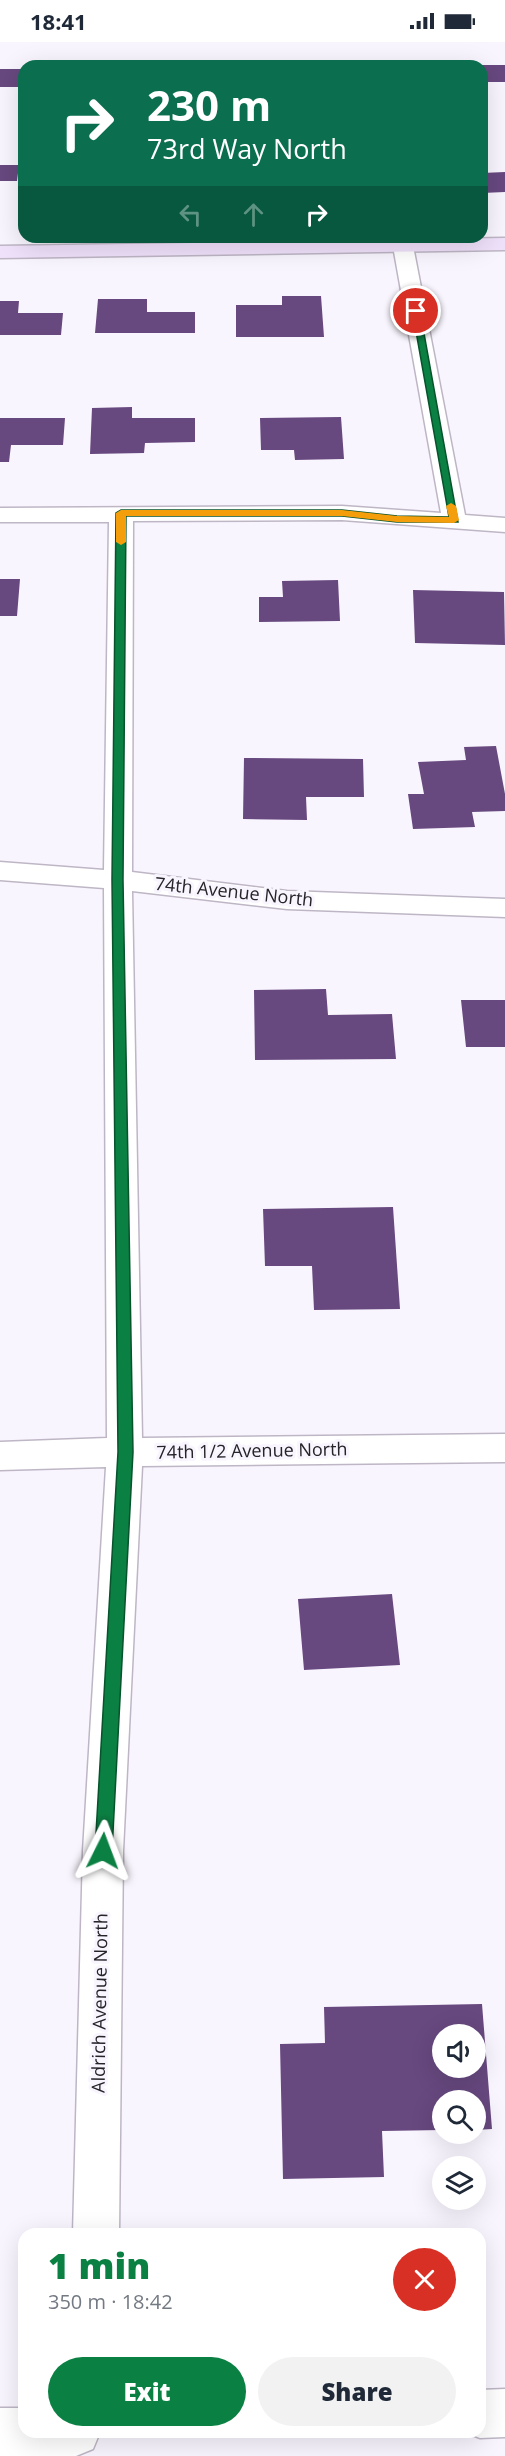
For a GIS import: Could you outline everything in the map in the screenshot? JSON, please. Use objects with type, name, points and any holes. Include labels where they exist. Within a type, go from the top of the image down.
[{"type":"street","points":[[0,252],[505,244]]},
{"type":"street","points":[[403,246],[454,520]]},
{"type":"street","name":"Aldrich Avenue North","points":[[96,2228],[103,1851],[125,1452],[118,880],[121,513]]},
{"type":"street","points":[[0,515],[342,513],[397,519],[454,520],[503,525]]},
{"type":"street","name":"74th Avenue North","points":[[0,871],[118,880],[287,900],[505,908]]},
{"type":"street","name":"74th 1/2 Avenue North","points":[[0,1456],[125,1452],[505,1448]]},
{"type":"street","points":[[486,2414],[505,2413]]},
{"type":"street","points":[[0,2432],[18,2432]]},
{"type":"building","points":[[488,65],[505,65],[505,82],[488,82]]},
{"type":"building","points":[[0,69],[18,69],[18,87],[0,87]]},
{"type":"building","points":[[0,165],[18,165],[17,181],[0,181]]},
{"type":"building","points":[[505,172],[505,192],[488,193],[488,173]]},
{"type":"building","points":[[282,296],[321,296],[324,337],[236,337],[236,305],[282,305]]},
{"type":"building","points":[[98,299],[147,299],[147,312],[195,312],[195,333],[95,333]]},
{"type":"building","points":[[0,301],[19,301],[18,313],[63,313],[61,335],[0,335]]},
{"type":"building","points":[[132,407],[132,418],[195,418],[195,442],[145,443],[144,453],[90,454],[92,408]]},
{"type":"building","points":[[341,417],[344,459],[295,460],[294,450],[261,450],[260,418]]},
{"type":"building","points":[[0,418],[65,418],[63,445],[11,445],[9,462],[0,462]]},
{"type":"building","points":[[0,579],[20,579],[17,616],[0,616]]},
{"type":"building","points":[[338,580],[340,621],[259,622],[259,597],[283,597],[282,581]]},
{"type":"building","points":[[413,590],[504,592],[505,645],[415,643]]},
{"type":"building","points":[[496,746],[505,794],[505,811],[472,812],[475,827],[413,829],[408,794],[424,794],[418,762],[466,760],[464,747]]},
{"type":"building","points":[[244,758],[363,759],[364,797],[306,797],[307,820],[243,819]]},
{"type":"building","points":[[326,989],[328,1015],[392,1014],[396,1059],[255,1060],[254,990]]},
{"type":"building","points":[[461,1000],[505,1000],[505,1047],[466,1047]]},
{"type":"building","points":[[393,1207],[400,1309],[314,1310],[312,1266],[265,1266],[263,1209]]},
{"type":"building","points":[[392,1594],[400,1665],[304,1670],[298,1599]]},
{"type":"building","points":[[482,2004],[484,2024],[432,2024],[432,2078],[486,2078],[486,2054],[492,2129],[486,2129],[486,2090],[432,2090],[432,2130],[382,2131],[384,2177],[283,2179],[280,2044],[325,2043],[324,2007]]},
{"type":"slow traffic","points":[[121,542],[121,513],[342,513],[397,519],[454,520],[451,506]]},
{"type":"route","points":[[103,1851],[125,1452],[118,880],[121,513],[342,513],[397,519],[454,520],[416,311]]}]
